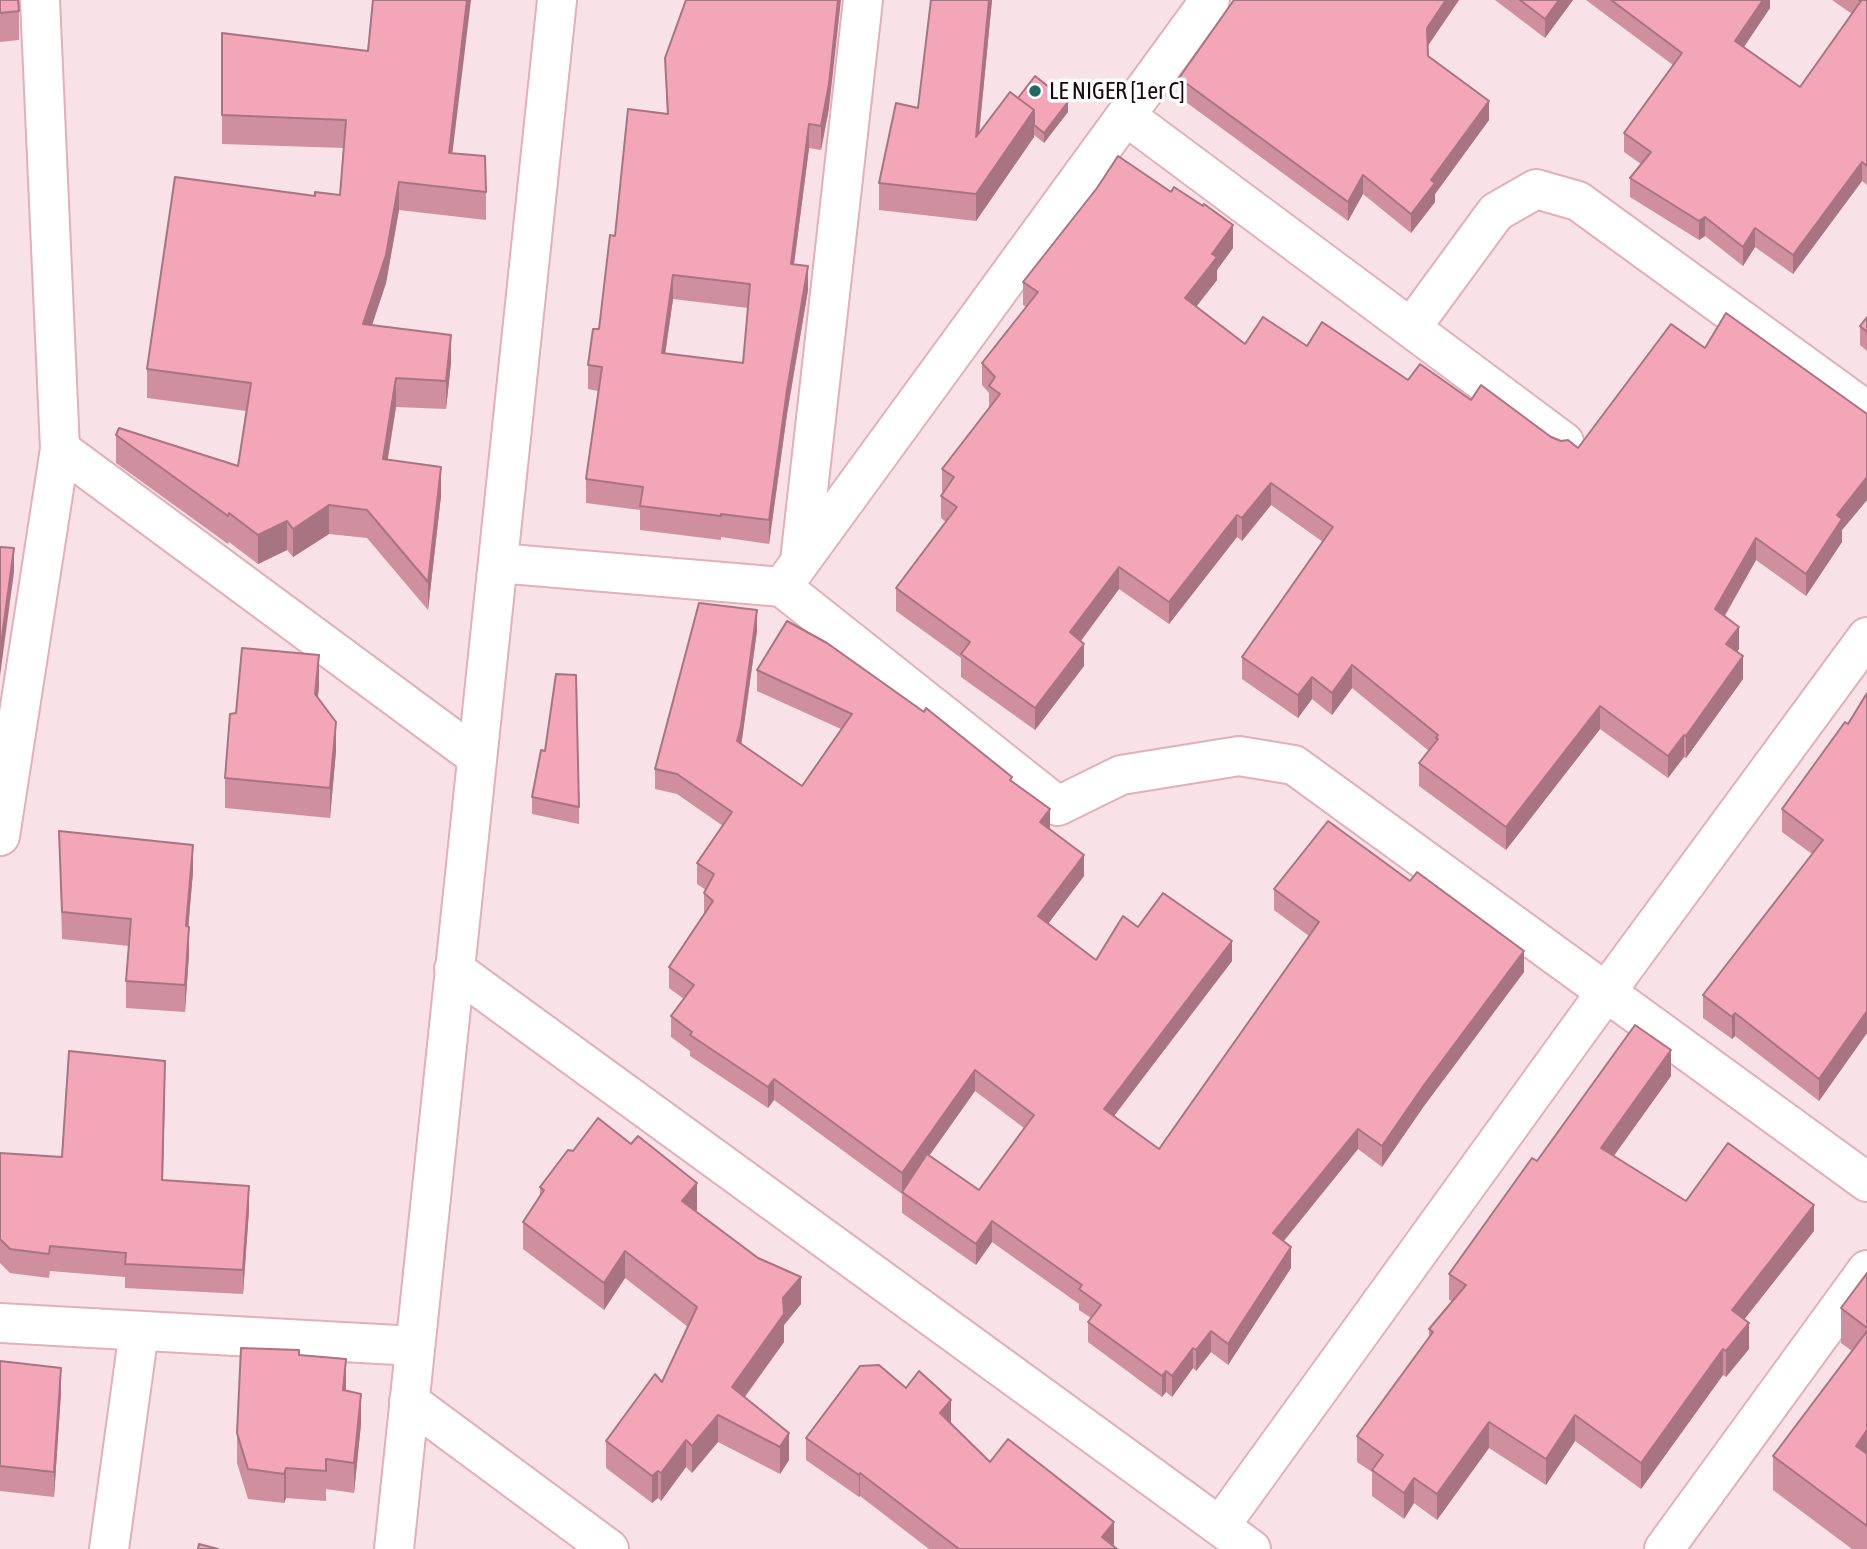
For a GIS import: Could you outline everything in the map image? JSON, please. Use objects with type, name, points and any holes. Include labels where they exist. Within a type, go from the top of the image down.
[{"type":"street","points":[[0,836],[60,449],[40,0]]},
{"type":"street","points":[[394,1549],[557,0]]},
{"type":"street","points":[[791,575],[863,0]]},
{"type":"street","points":[[791,575],[1210,0]]},
{"type":"street","points":[[1126,116],[1564,442]]},
{"type":"street","points":[[1411,328],[1496,212],[1536,189],[1578,201],[1867,411]]},
{"type":"street","points":[[60,449],[477,757]]},
{"type":"street","points":[[498,564],[791,575],[1058,806],[1121,775],[1239,756],[1294,765],[1867,1182]]},
{"type":"street","points":[[454,969],[1241,1543],[1606,992],[1867,637]]},
{"type":"street","points":[[1664,1549],[1867,1270]]},
{"type":"street","points":[[0,1322],[415,1346]]},
{"type":"street","points":[[109,1549],[139,1331]]},
{"type":"street","points":[[409,1401],[609,1549]]},
{"type":"building","points":[[0,0],[18,0],[19,11],[0,13]]},
{"type":"building","points":[[373,0],[467,0],[449,153],[485,156],[486,192],[399,182],[386,255],[363,324],[451,335],[446,381],[396,378],[383,459],[441,467],[428,582],[367,510],[329,505],[293,529],[287,521],[258,535],[116,435],[119,428],[238,466],[251,383],[147,369],[175,177],[315,196],[315,192],[340,195],[346,120],[222,115],[222,33],[368,51]]},
{"type":"building","points":[[686,0],[838,0],[829,84],[821,126],[809,124],[791,264],[808,266],[769,520],[640,506],[643,487],[586,479],[602,367],[588,365],[593,329],[599,329],[610,235],[615,236],[628,109],[668,114],[665,58]],"holes":[[[673,275],[750,284],[743,363],[662,353]]]},
{"type":"building","points":[[931,0],[989,0],[976,137],[1010,92],[1034,110],[976,194],[879,183],[896,103],[918,108]]},
{"type":"building","points":[[1234,0],[1446,0],[1427,28],[1428,56],[1489,101],[1431,180],[1435,183],[1411,214],[1363,175],[1348,202],[1179,78]]},
{"type":"building","points":[[1520,0],[1559,0],[1545,19]]},
{"type":"building","points":[[1611,0],[1763,0],[1735,41],[1800,87],[1861,1],[1859,0],[1867,0],[1867,166],[1862,162],[1793,255],[1755,228],[1743,247],[1705,217],[1699,221],[1630,178],[1651,152],[1624,133],[1682,53]]},
{"type":"building","points":[[1035,76],[1068,102],[1044,133],[1034,125],[1034,110],[1018,98]]},
{"type":"building","points":[[1118,156],[1171,192],[1174,187],[1233,225],[1212,254],[1217,257],[1185,298],[1245,344],[1263,317],[1307,346],[1322,322],[1408,380],[1420,364],[1471,400],[1481,385],[1551,437],[1561,441],[1568,440],[1578,448],[1671,324],[1705,348],[1726,313],[1867,414],[1867,477],[1837,515],[1842,519],[1806,574],[1756,538],[1715,609],[1739,627],[1726,644],[1743,656],[1686,736],[1684,735],[1668,756],[1600,706],[1506,827],[1419,763],[1438,739],[1438,735],[1352,665],[1332,693],[1312,677],[1298,695],[1242,657],[1333,527],[1271,483],[1242,518],[1237,515],[1169,602],[1119,567],[1070,632],[1084,644],[1035,708],[961,654],[970,642],[896,588],[957,507],[941,496],[954,477],[942,469],[1000,394],[989,386],[995,377],[982,363],[1038,292],[1023,282],[1097,188]]},
{"type":"building","points":[[1867,317],[1867,332],[1860,326]]},
{"type":"building","points":[[0,547],[14,548],[0,652]]},
{"type":"building","points":[[699,603],[757,610],[737,741],[802,786],[852,714],[757,670],[787,621],[827,643],[924,712],[926,708],[1012,777],[1010,780],[1050,809],[1040,822],[1084,855],[1038,916],[1096,960],[1123,916],[1138,927],[1163,893],[1232,941],[1104,1109],[1159,1149],[1319,922],[1274,889],[1328,821],[1410,881],[1417,872],[1524,951],[1382,1146],[1358,1129],[1273,1233],[1291,1247],[1228,1344],[1211,1331],[1196,1350],[1193,1348],[1172,1376],[1166,1371],[1162,1376],[1088,1322],[1101,1305],[1079,1289],[1082,1285],[992,1221],[976,1244],[902,1192],[927,1154],[979,1190],[1034,1115],[975,1070],[902,1173],[774,1079],[768,1087],[690,1035],[692,1032],[671,1016],[694,985],[669,967],[713,901],[704,893],[714,874],[697,863],[732,812],[677,774],[655,769]]},
{"type":"building","points":[[242,648],[319,655],[315,694],[336,722],[330,788],[225,778],[230,714],[236,713]]},
{"type":"building","points":[[556,674],[576,675],[579,807],[532,797],[541,750],[545,751]]},
{"type":"building","points":[[1867,693],[1867,1011],[1819,1079],[1735,1013],[1732,1017],[1703,995],[1823,840],[1782,809],[1845,722],[1848,724]]},
{"type":"building","points":[[59,831],[193,845],[186,926],[189,927],[185,985],[126,981],[131,919],[62,912]]},
{"type":"building","points":[[1635,1025],[1671,1050],[1601,1148],[1686,1201],[1728,1143],[1814,1205],[1732,1310],[1749,1323],[1726,1351],[1723,1349],[1641,1463],[1575,1415],[1546,1459],[1489,1422],[1437,1494],[1414,1478],[1404,1493],[1372,1470],[1383,1455],[1357,1436],[1433,1332],[1429,1329],[1466,1285],[1449,1274],[1532,1158],[1537,1161]]},
{"type":"building","points":[[69,1051],[165,1061],[162,1180],[249,1186],[243,1270],[125,1264],[126,1253],[50,1246],[49,1254],[10,1249],[0,1239],[0,1153],[62,1157]]},
{"type":"building","points":[[598,1118],[631,1144],[638,1136],[697,1183],[682,1201],[758,1258],[801,1277],[783,1298],[784,1314],[732,1387],[789,1433],[780,1447],[718,1415],[692,1446],[686,1440],[661,1473],[658,1471],[652,1476],[606,1441],[655,1374],[662,1382],[697,1307],[625,1251],[604,1283],[523,1222],[544,1190],[540,1187],[568,1150],[573,1151]]},
{"type":"building","points":[[1867,1273],[1867,1328],[1841,1308]]},
{"type":"building","points":[[1867,1331],[1867,1430],[1856,1446],[1867,1454],[1867,1526],[1773,1456]]},
{"type":"building","points":[[241,1348],[299,1350],[299,1355],[346,1359],[343,1390],[361,1394],[354,1463],[326,1459],[326,1471],[286,1468],[284,1474],[248,1469],[237,1433]]},
{"type":"building","points":[[0,1361],[61,1368],[54,1472],[0,1466]]},
{"type":"building","points":[[879,1365],[906,1388],[919,1371],[951,1400],[940,1413],[990,1462],[1008,1439],[1114,1522],[1102,1537],[1117,1549],[959,1549],[860,1473],[859,1475],[806,1438],[860,1366]]},
{"type":"building","points":[[199,1544],[218,1549],[198,1549]]},
{"type":"place","name":"LE NIGER [1er C]","points":[[1035,91]]}]
